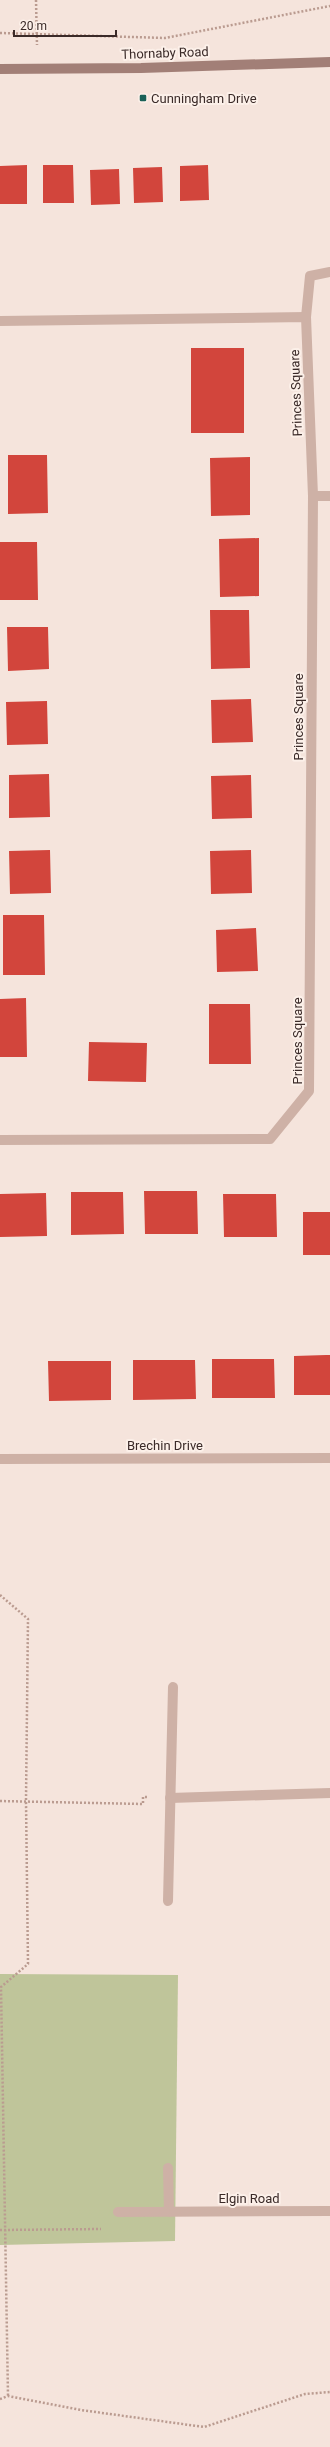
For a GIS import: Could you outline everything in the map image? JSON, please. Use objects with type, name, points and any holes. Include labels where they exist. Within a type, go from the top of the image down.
[{"type":"street","name":"Thornaby Road","points":[[0,69],[141,68],[330,62]]},
{"type":"street","name":"Princes Square","points":[[0,1140],[270,1139],[309,1091],[313,496],[306,317],[310,276],[330,272]]},
{"type":"street","points":[[0,321],[306,317]]},
{"type":"street","points":[[313,496],[330,496]]},
{"type":"street","name":"Brechin Drive","points":[[0,1458],[330,1458]]},
{"type":"street","points":[[168,1901],[173,1687]]},
{"type":"street","points":[[170,1798],[330,1793]]},
{"type":"street","points":[[168,2168],[169,2212]]},
{"type":"street","name":"Elgin Road","points":[[118,2212],[330,2211]]},
{"type":"path","points":[[36,0],[36,68]]},
{"type":"path","points":[[0,33],[165,38],[330,6]]},
{"type":"path","points":[[0,1595],[28,1619],[26,1801],[28,1964],[0,1987],[2,2230],[8,2396]]},
{"type":"path","points":[[0,1801],[143,1804],[144,1797],[170,1798]]},
{"type":"path","points":[[2,2230],[119,2229],[118,2212]]},
{"type":"path","points":[[0,2399],[8,2396],[81,2410],[204,2427],[305,2394],[330,2392]]},
{"type":"green space","points":[[0,1974],[178,1975],[175,2241],[0,2245]]},
{"type":"building","points":[[27,165],[27,204],[0,204],[0,166]]},
{"type":"building","points":[[43,165],[73,165],[74,203],[43,203]]},
{"type":"building","points":[[208,165],[209,200],[180,201],[180,166]]},
{"type":"building","points":[[162,167],[163,202],[134,203],[133,168]]},
{"type":"building","points":[[119,169],[120,204],[91,205],[90,170]]},
{"type":"building","points":[[191,348],[244,348],[244,433],[191,433]]},
{"type":"building","points":[[8,455],[47,455],[48,513],[8,514]]},
{"type":"building","points":[[250,457],[250,515],[211,516],[210,458]]},
{"type":"building","points":[[259,538],[259,596],[220,597],[219,539]]},
{"type":"building","points":[[0,542],[37,542],[38,600],[0,600]]},
{"type":"building","points":[[210,610],[249,610],[250,668],[211,669]]},
{"type":"building","points":[[7,627],[48,627],[49,669],[8,671]]},
{"type":"building","points":[[251,699],[253,742],[212,743],[211,700]]},
{"type":"building","points":[[47,701],[48,744],[7,745],[6,702]]},
{"type":"building","points":[[49,774],[50,817],[9,818],[9,775]]},
{"type":"building","points":[[251,775],[252,818],[212,819],[211,776]]},
{"type":"building","points":[[50,850],[51,893],[10,894],[9,851]]},
{"type":"building","points":[[251,850],[252,893],[211,894],[210,851]]},
{"type":"building","points":[[3,915],[44,915],[45,975],[3,975]]},
{"type":"building","points":[[256,928],[258,971],[217,972],[216,930]]},
{"type":"building","points":[[26,998],[27,1057],[0,1057],[0,999]]},
{"type":"building","points":[[209,1004],[250,1004],[251,1064],[209,1064]]},
{"type":"building","points":[[89,1042],[147,1043],[146,1082],[88,1081]]},
{"type":"building","points":[[144,1191],[197,1191],[198,1234],[145,1234]]},
{"type":"building","points":[[71,1192],[123,1192],[124,1234],[71,1235]]},
{"type":"building","points":[[46,1193],[47,1236],[0,1237],[0,1194]]},
{"type":"building","points":[[223,1194],[276,1194],[277,1237],[224,1237]]},
{"type":"building","points":[[303,1212],[330,1212],[330,1255],[303,1255]]},
{"type":"building","points":[[330,1355],[330,1395],[294,1395],[294,1356]]},
{"type":"building","points":[[212,1359],[274,1359],[275,1398],[212,1398]]},
{"type":"building","points":[[133,1360],[195,1360],[196,1399],[133,1400]]},
{"type":"building","points":[[48,1361],[111,1361],[111,1400],[49,1401]]},
{"type":"place","name":"Cunningham Drive","points":[[143,98]]}]
